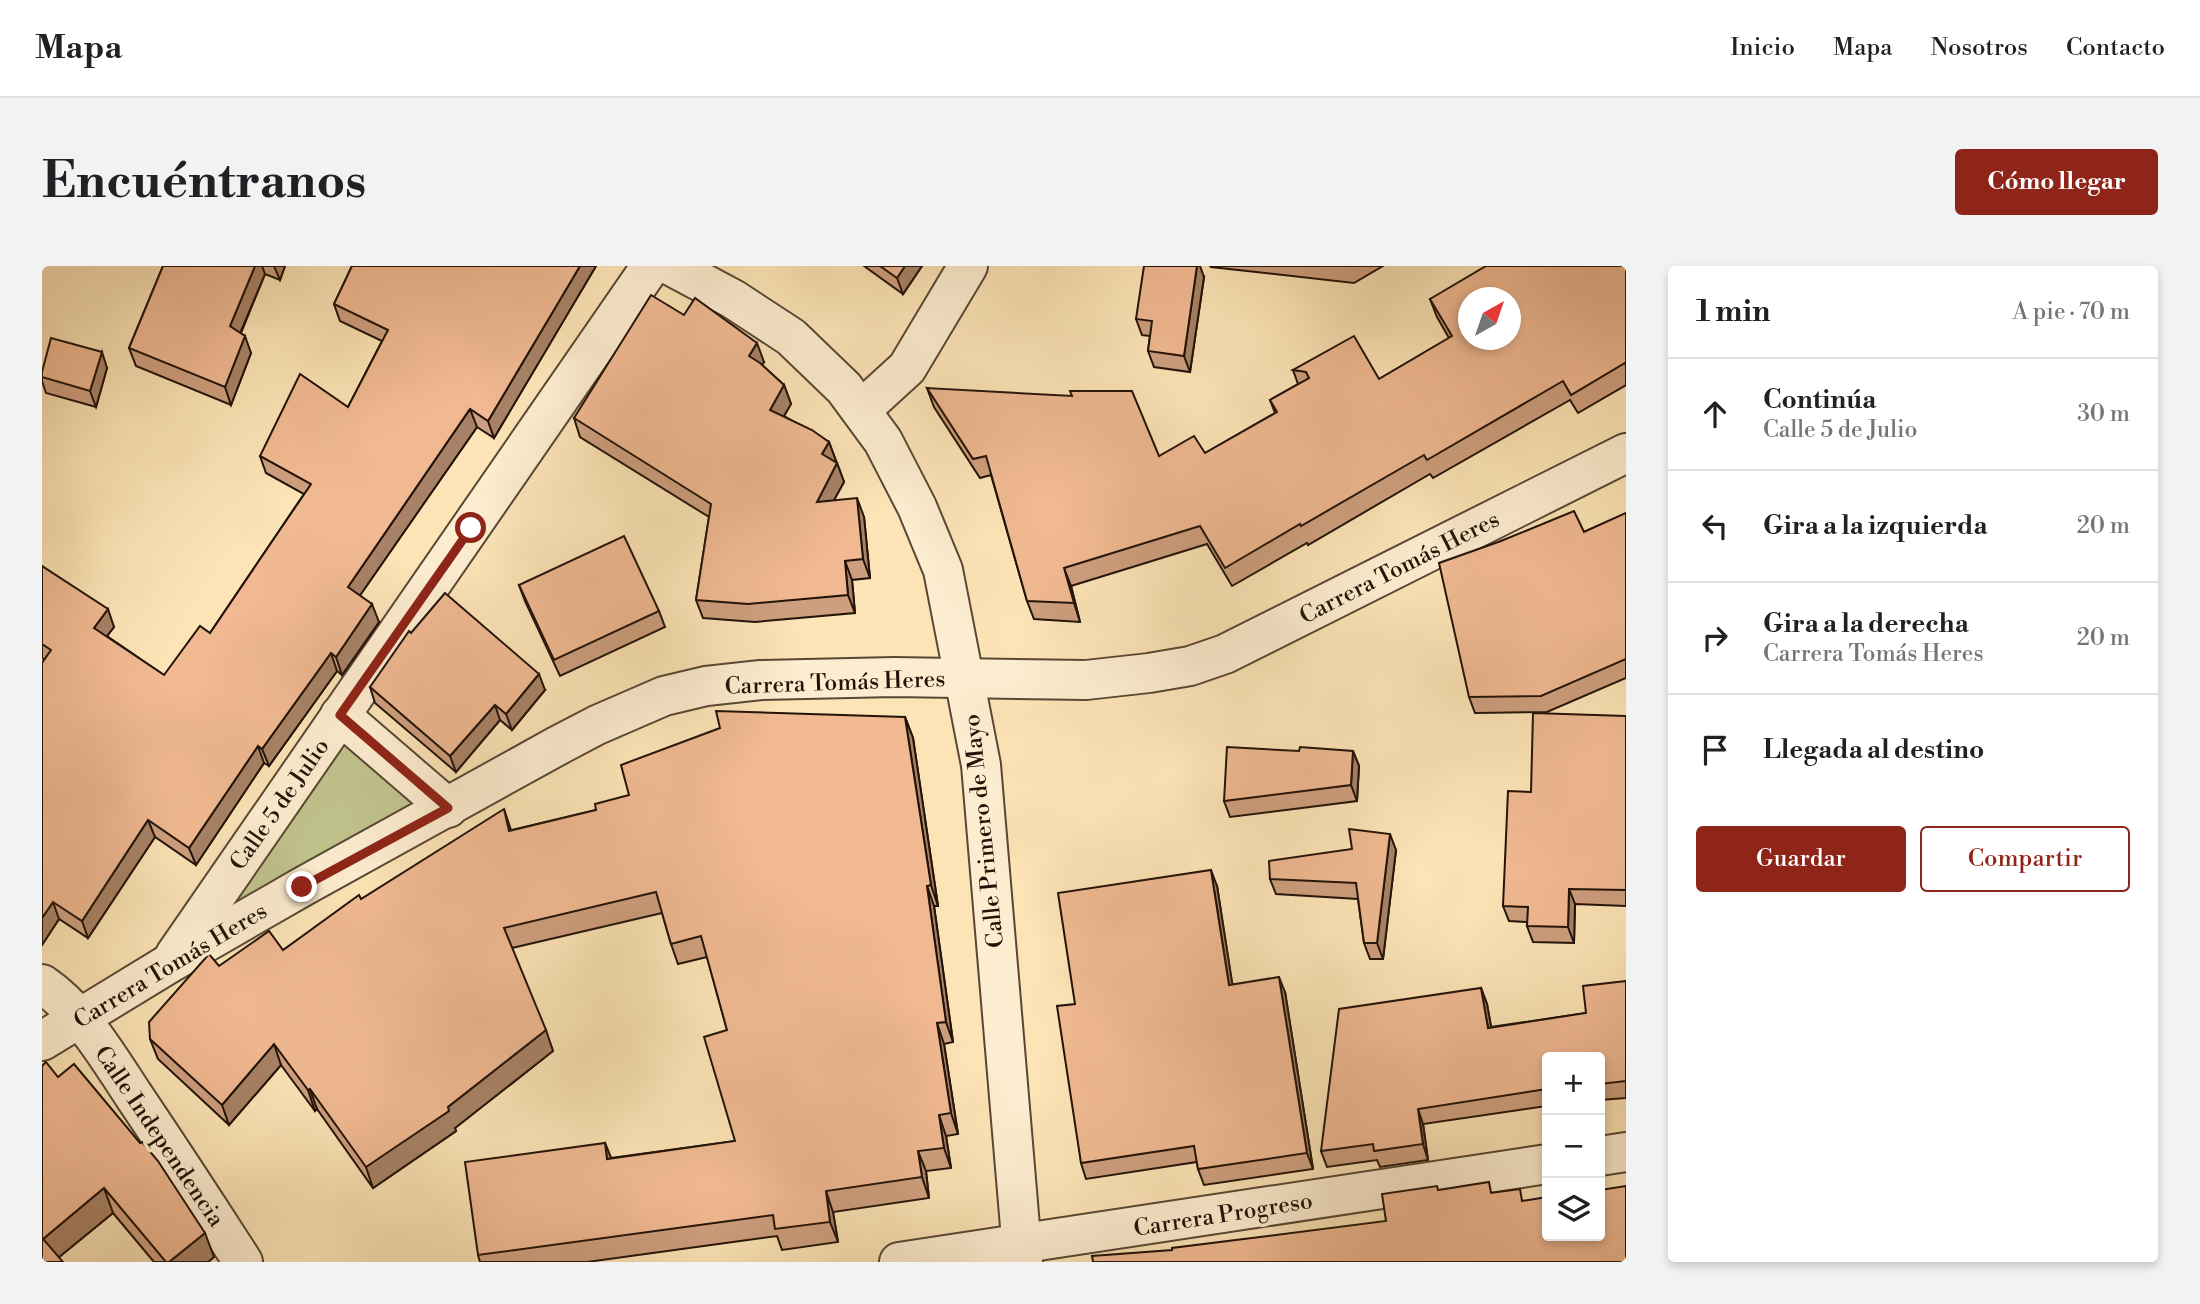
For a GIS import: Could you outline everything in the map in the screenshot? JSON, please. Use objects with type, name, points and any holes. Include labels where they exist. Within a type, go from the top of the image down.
[{"type":"street","name":"Calle 5 de Julio","points":[[170,963],[651,266]]},
{"type":"street","name":"Calle Primero de Mayo","points":[[671,266],[733,299],[791,337],[844,388],[883,441],[917,507],[943,570],[981,765],[1022,1253]]},
{"type":"street","points":[[861,410],[907,368],[968,266]]},
{"type":"street","name":"Carrera Tomás Heres","points":[[42,1041],[302,887],[597,725],[664,696],[706,686],[761,680],[894,677],[1086,680],[1149,673],[1202,662],[1236,649],[1626,453]]},
{"type":"street","points":[[340,715],[448,808]]},
{"type":"street","name":"Calle Independencia","points":[[44,987],[70,1008],[94,1036],[243,1262]]},
{"type":"street","points":[[1605,1155],[1626,1152]]},
{"type":"street","name":"Carrera Progreso","points":[[899,1262],[1022,1253],[1542,1165]]},
{"type":"green space","points":[[340,715],[448,808],[170,963]]},
{"type":"building","points":[[163,266],[255,266],[230,326],[245,336],[225,387],[129,348]]},
{"type":"building","points":[[352,266],[580,266],[488,421],[470,409],[348,587],[372,604],[336,657],[331,653],[262,749],[258,746],[189,848],[148,820],[82,921],[53,902],[42,918],[42,663],[51,650],[42,644],[42,566],[108,609],[94,628],[164,675],[200,626],[210,633],[311,484],[260,456],[300,374],[348,407],[388,330],[334,304]]},
{"type":"building","points":[[880,266],[905,266],[897,278]]},
{"type":"building","points":[[1144,266],[1197,266],[1184,356],[1148,351],[1152,321],[1136,319]]},
{"type":"building","points":[[1486,266],[1626,266],[1626,365],[1625,363],[1571,395],[1563,381],[1427,460],[1424,455],[1225,568],[1200,526],[1064,568],[1074,603],[1027,601],[986,456],[973,459],[927,388],[1072,396],[1070,391],[1132,391],[1159,456],[1194,436],[1205,453],[1277,412],[1270,400],[1309,378],[1306,372],[1293,370],[1354,336],[1379,379],[1452,336],[1430,299]]},
{"type":"building","points":[[651,295],[684,315],[695,298],[757,343],[749,356],[784,385],[770,410],[812,430],[829,442],[822,454],[837,463],[817,502],[857,498],[863,559],[845,561],[848,595],[748,604],[696,600],[711,504],[574,418]]},
{"type":"building","points":[[51,338],[102,352],[90,391],[42,377]]},
{"type":"building","points":[[1574,511],[1584,532],[1626,513],[1626,659],[1541,696],[1469,697],[1439,563]]},
{"type":"building","points":[[624,536],[659,611],[554,660],[519,585]]},
{"type":"building","points":[[445,593],[539,674],[506,714],[495,705],[450,756],[370,687],[409,631],[411,633]]},
{"type":"building","points":[[716,711],[905,717],[931,885],[927,886],[946,1022],[937,1023],[951,1113],[939,1115],[944,1148],[918,1151],[922,1177],[826,1191],[830,1222],[775,1229],[773,1215],[478,1255],[465,1162],[605,1143],[607,1159],[735,1141],[704,1037],[727,1030],[701,936],[671,944],[656,892],[504,928],[546,1030],[448,1107],[449,1111],[366,1167],[274,1044],[222,1105],[150,1039],[149,1022],[209,954],[219,966],[269,931],[283,950],[359,895],[361,899],[504,809],[509,831],[596,810],[595,804],[629,795],[621,765],[720,728]]},
{"type":"building","points":[[1533,713],[1626,716],[1626,890],[1569,889],[1568,927],[1527,926],[1528,907],[1503,906],[1508,791],[1531,792]]},
{"type":"building","points":[[1227,747],[1299,751],[1300,747],[1353,751],[1351,785],[1224,801]]},
{"type":"building","points":[[1349,829],[1390,834],[1377,943],[1364,943],[1356,883],[1270,879],[1269,861],[1352,849]]},
{"type":"building","points":[[1211,870],[1229,985],[1279,977],[1307,1153],[1198,1169],[1194,1146],[1081,1163],[1057,1006],[1075,1004],[1058,893]]},
{"type":"building","points":[[1626,981],[1626,1081],[1605,1083],[1605,1052],[1542,1052],[1542,1090],[1418,1109],[1423,1144],[1374,1151],[1373,1144],[1321,1151],[1339,1009],[1481,988],[1488,1028],[1586,1013],[1583,986]]},
{"type":"building","points":[[46,1062],[58,1077],[74,1064],[158,1161],[205,1233],[169,1262],[166,1262],[104,1188],[43,1239],[63,1262],[42,1262],[42,1066]]},
{"type":"building","points":[[1489,1182],[1491,1193],[1520,1189],[1522,1201],[1542,1198],[1542,1241],[1605,1241],[1605,1189],[1626,1186],[1626,1262],[1093,1262],[1092,1256],[1172,1250],[1386,1221],[1382,1194],[1437,1186],[1438,1190]]},
{"type":"route","points":[[302,887],[448,808],[340,715],[471,528]]}]
